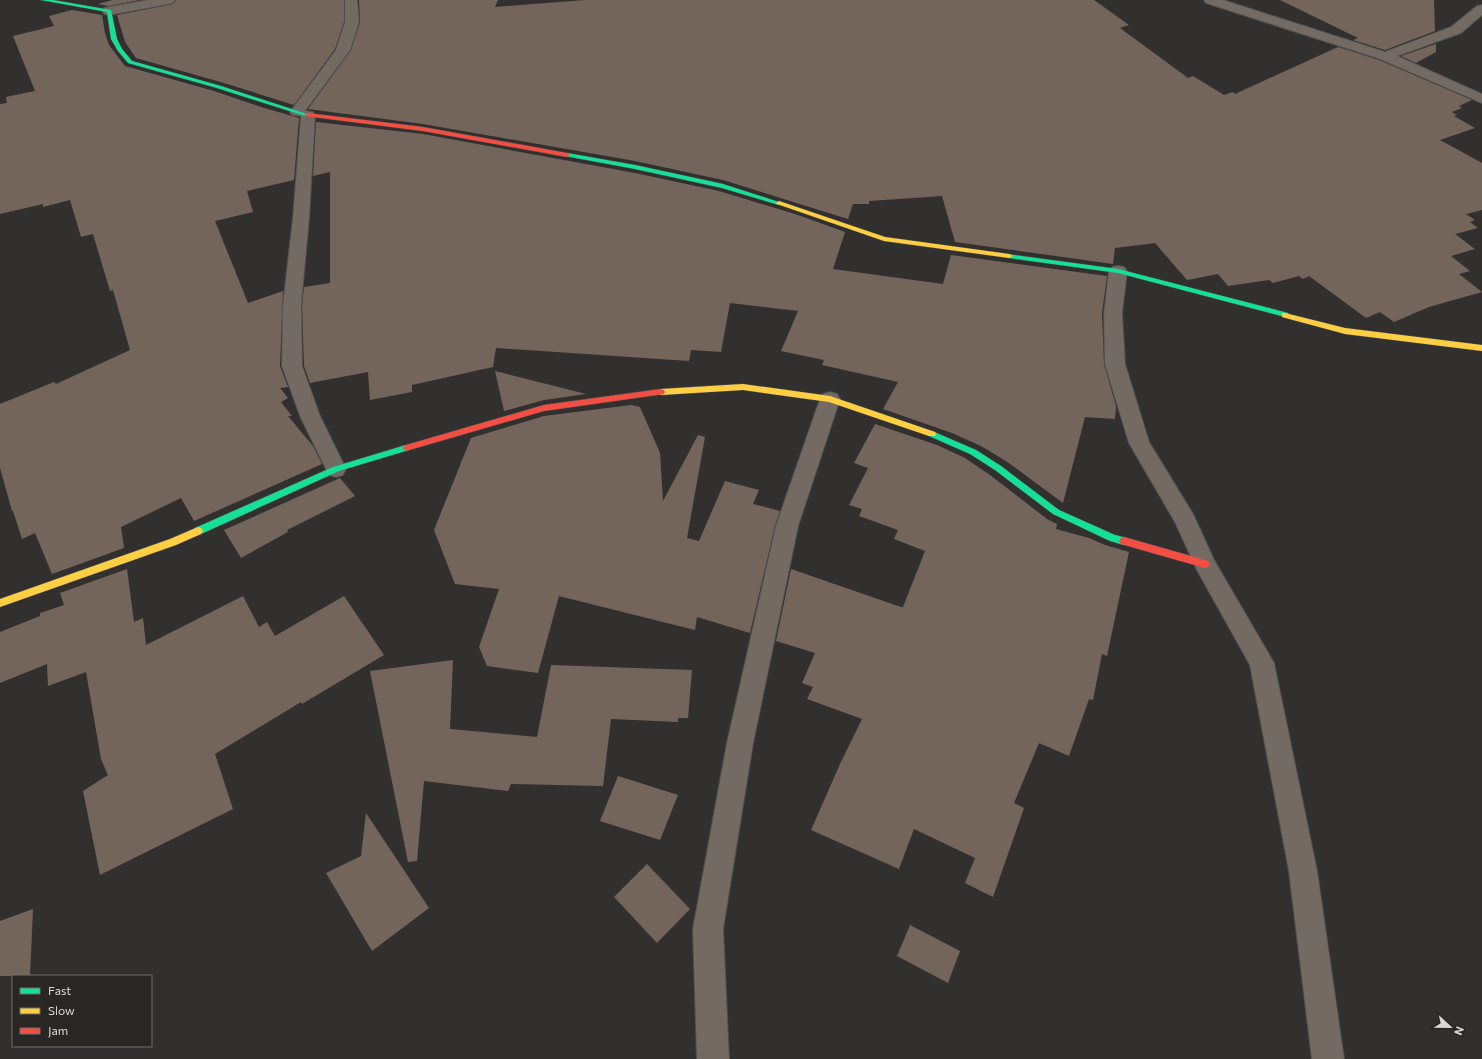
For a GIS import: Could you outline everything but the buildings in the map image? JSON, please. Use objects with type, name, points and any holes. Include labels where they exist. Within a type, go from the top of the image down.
[{"type":"street","points":[[44,0],[109,11],[169,0]]},
{"type":"street","points":[[336,469],[310,416],[292,366],[292,306],[301,218],[302,113],[343,50],[352,22],[351,0]]},
{"type":"street","points":[[1210,0],[1385,56],[1482,99]]},
{"type":"street","points":[[1385,56],[1456,30],[1482,9]]},
{"type":"street","points":[[109,11],[112,38],[120,52],[130,62],[302,113],[423,129],[635,168],[723,186],[804,211],[884,239],[1118,271],[1345,331],[1482,348]]},
{"type":"street","points":[[1118,271],[1113,314],[1115,364],[1139,443],[1185,520],[1205,564],[1262,663],[1303,871],[1328,1059]]},
{"type":"street","points":[[0,603],[173,542],[336,469],[544,408],[678,390],[743,387],[830,399],[945,439],[973,452],[998,468],[1056,512],[1113,538],[1205,564]]},
{"type":"street","points":[[713,1059],[708,929],[738,751],[787,526],[830,399]]},
{"type":"traffic: fast","points":[[44,0],[109,11],[114,39],[120,50],[130,62],[219,87],[307,115]]},
{"type":"traffic: fast","points":[[567,155],[635,167],[723,186],[779,203]]},
{"type":"traffic: fast","points":[[1009,256],[1118,271],[1285,315]]},
{"type":"traffic: fast","points":[[932,434],[973,452],[998,468],[1056,512],[1113,538],[1124,541]]},
{"type":"traffic: fast","points":[[198,531],[336,469],[406,448]]},
{"type":"traffic: slow","points":[[779,203],[884,239],[1009,256]]},
{"type":"traffic: slow","points":[[1285,315],[1345,331],[1482,348]]},
{"type":"traffic: slow","points":[[661,392],[743,387],[830,399],[932,434]]},
{"type":"traffic: slow","points":[[0,603],[173,542],[198,531]]},
{"type":"traffic: jam","points":[[307,115],[423,129],[567,155]]},
{"type":"traffic: jam","points":[[406,448],[544,408],[661,392]]},
{"type":"traffic: jam","points":[[1124,541],[1205,564]]}]
